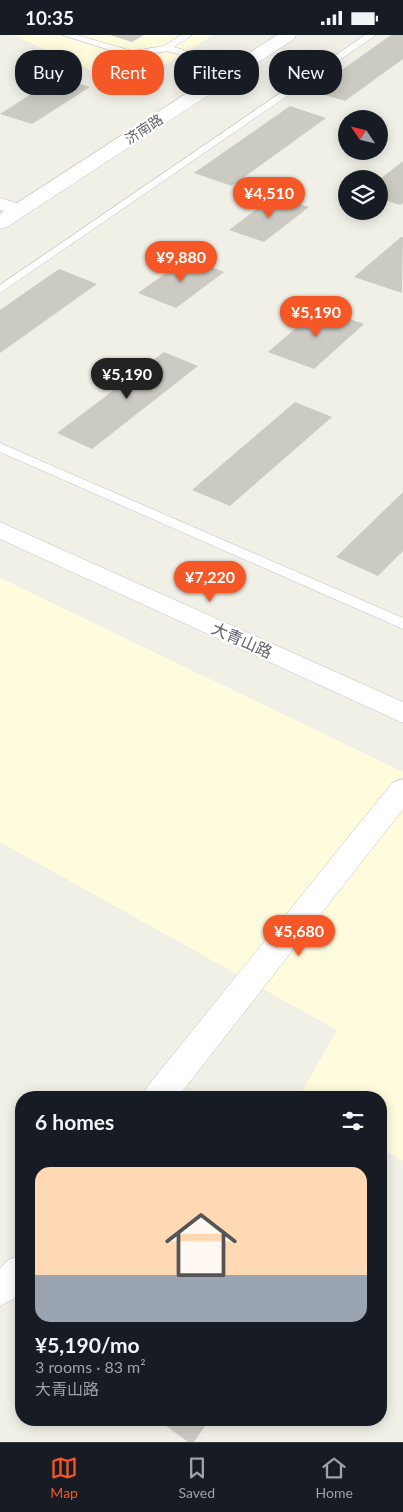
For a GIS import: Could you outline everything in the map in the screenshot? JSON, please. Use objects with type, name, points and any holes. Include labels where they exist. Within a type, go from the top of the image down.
[{"type":"street","name":"济南路","points":[[259,54],[288,35]]},
{"type":"street","name":"济南路","points":[[0,223],[196,95]]},
{"type":"street","points":[[0,204],[20,210]]},
{"type":"street","name":"大青山路","points":[[0,530],[403,713]]},
{"type":"street","points":[[164,1091],[403,789]]},
{"type":"street","points":[[0,1289],[15,1279]]},
{"type":"lane","points":[[67,35],[132,54],[168,48],[187,35]]},
{"type":"lane","points":[[0,291],[371,35]]},
{"type":"lane","points":[[168,48],[175,50]]},
{"type":"lane","points":[[0,447],[403,624]]},
{"type":"shaded area","points":[[14,35],[213,35],[189,50],[174,50],[174,59],[164,65],[164,50],[92,50],[92,70],[82,66],[82,50],[46,50]]},
{"type":"shaded area","points":[[0,578],[403,772],[403,1161],[387,1152],[387,1091],[302,1091],[337,1030],[0,842]]},
{"type":"building","points":[[110,35],[144,35],[132,42]]},
{"type":"building","points":[[391,35],[403,35],[403,59],[345,101],[325,95],[342,95],[342,70]]},
{"type":"building","points":[[82,84],[90,87],[82,92]]},
{"type":"building","points":[[30,95],[77,95],[32,124],[0,114]]},
{"type":"building","points":[[290,106],[326,118],[232,186],[194,173]]},
{"type":"building","points":[[403,161],[403,203],[400,205],[388,201],[388,173]]},
{"type":"building","points":[[274,196],[309,207],[264,242],[229,230]]},
{"type":"building","points":[[403,237],[402,293],[354,277]]},
{"type":"building","points":[[187,258],[224,272],[176,308],[138,293]]},
{"type":"building","points":[[59,269],[97,284],[0,353],[0,310]]},
{"type":"building","points":[[319,308],[364,324],[314,369],[268,352]]},
{"type":"building","points":[[164,352],[198,366],[92,449],[57,433]]},
{"type":"building","points":[[295,402],[332,417],[230,506],[192,490]]},
{"type":"building","points":[[403,492],[403,551],[378,576],[336,557]]},
{"type":"building","points":[[166,1426],[205,1426],[194,1442],[188,1442]]}]
